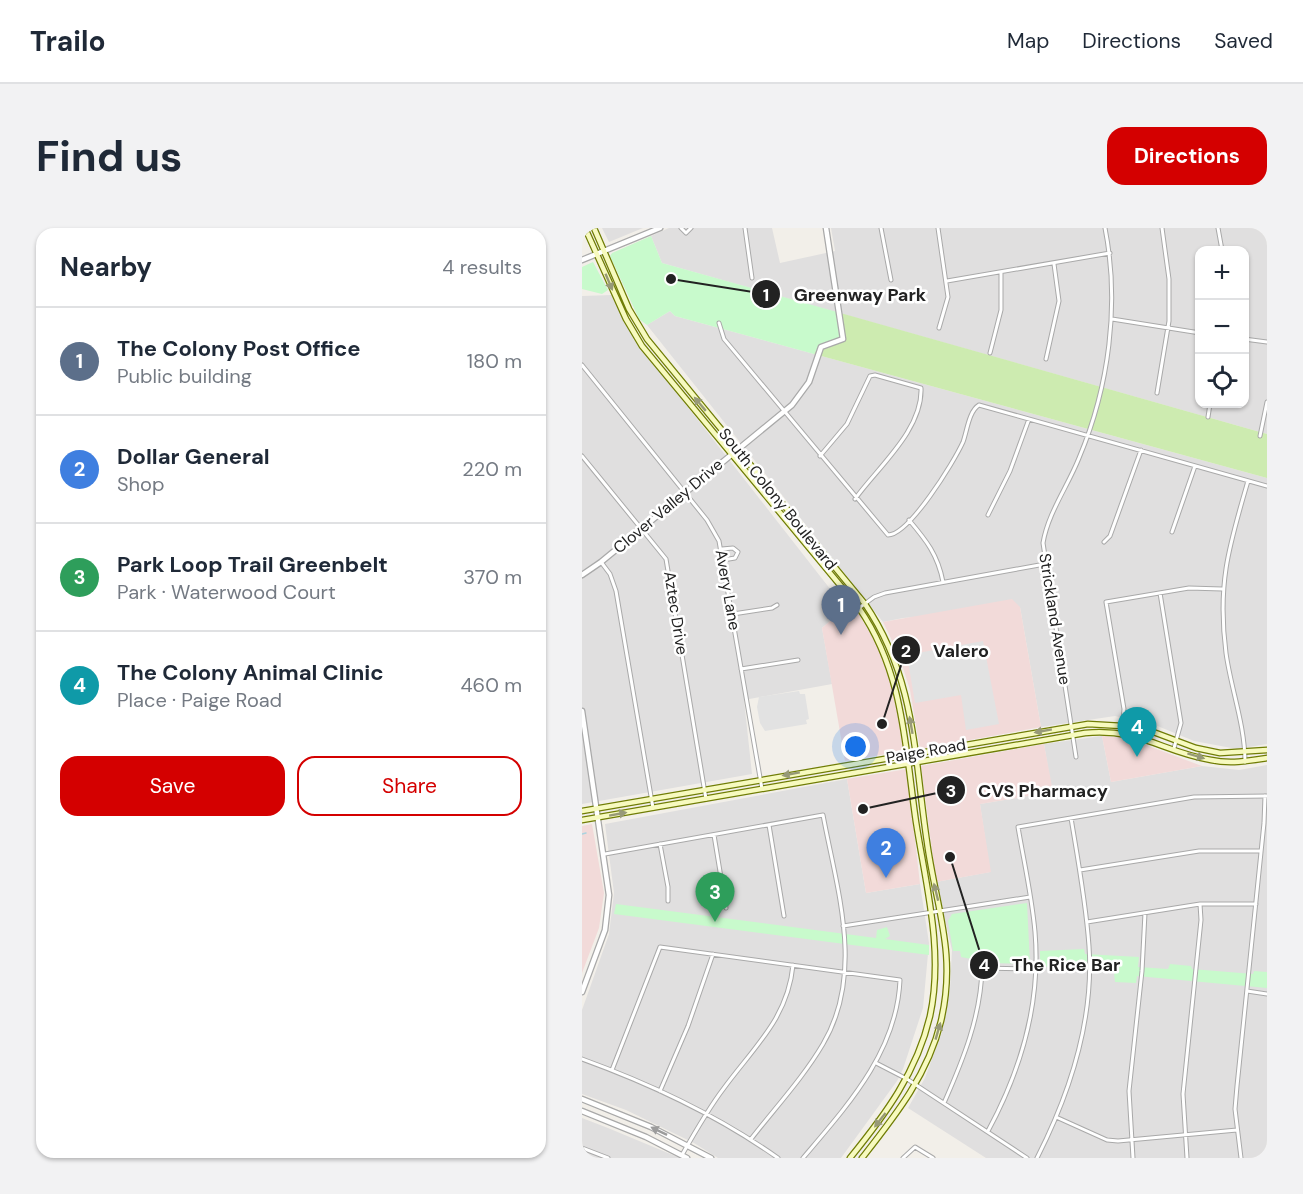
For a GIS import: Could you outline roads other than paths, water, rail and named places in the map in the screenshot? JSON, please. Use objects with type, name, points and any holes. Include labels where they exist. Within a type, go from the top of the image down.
[{"type":"main road","name":"South Colony Boulevard","points":[[585,228],[634,334],[860,608],[881,644],[892,671],[910,763],[921,852],[932,913],[936,947],[933,995],[923,1040],[907,1079],[886,1113],[850,1158]]},
{"type":"main road","name":"South Colony Boulevard","points":[[594,228],[629,309],[647,339],[865,604],[885,636],[898,669],[916,753],[928,851],[941,912],[948,964],[946,993],[937,1036],[916,1085],[862,1158]]},
{"type":"main road","points":[[807,544],[812,540]]},
{"type":"main road","points":[[881,644],[885,636]]},
{"type":"main road","points":[[892,671],[898,669]]},
{"type":"main road","name":"Paige Road","points":[[582,811],[1072,726],[1123,724],[1151,730],[1178,742],[1210,751],[1245,753],[1267,750]]},
{"type":"main road","name":"Paige Road","points":[[582,820],[1101,731],[1149,738],[1212,760],[1245,762],[1267,758]]},
{"type":"main road","points":[[991,740],[993,749]]},
{"type":"main road","points":[[849,764],[852,773]]},
{"type":"main road","points":[[916,817],[923,811]]},
{"type":"main road","points":[[921,852],[928,851]]},
{"type":"street","points":[[582,260],[660,228]]},
{"type":"street","points":[[681,228],[688,233],[691,228]]},
{"type":"street","points":[[745,228],[752,278]]},
{"type":"street","name":"Clover Valley Drive","points":[[582,574],[601,562],[783,411],[809,382],[821,347],[839,342],[844,336],[826,228]]},
{"type":"street","points":[[881,228],[891,280]]},
{"type":"street","points":[[938,228],[948,297],[939,328]]},
{"type":"street","name":"Strickland Avenue","points":[[1076,757],[1042,548],[1044,532],[1089,436],[1096,411],[1114,296],[1105,228]]},
{"type":"street","points":[[1156,393],[1168,328],[1169,279],[1162,228]]},
{"type":"street","points":[[1218,228],[1221,246]]},
{"type":"street","points":[[947,281],[1110,253]]},
{"type":"street","points":[[1046,359],[1059,301],[1054,263]]},
{"type":"street","points":[[990,353],[1001,310],[1001,273]]},
{"type":"street","points":[[1112,319],[1195,332]]},
{"type":"street","points":[[719,323],[724,339],[855,499],[888,535],[895,533],[909,520],[931,495],[951,466],[963,441],[974,408],[979,405],[1267,486]]},
{"type":"street","points":[[1249,340],[1267,342]]},
{"type":"street","name":"Avery Lane","points":[[582,365],[712,526],[722,549],[762,789]]},
{"type":"street","points":[[820,456],[847,424],[870,376],[875,375],[921,388],[911,421],[896,449],[855,499]]},
{"type":"street","points":[[1260,436],[1267,402]]},
{"type":"street","points":[[1208,417],[1209,408]]},
{"type":"street","points":[[988,515],[1010,471],[1029,418]]},
{"type":"street","points":[[1104,542],[1110,536],[1142,450]]},
{"type":"street","name":"Aztec Drive","points":[[582,456],[664,555],[668,565],[706,799]]},
{"type":"street","points":[[1172,532],[1195,466]]},
{"type":"street","points":[[1245,762],[1227,654],[1222,589],[1230,546],[1248,481]]},
{"type":"street","points":[[909,520],[933,550],[943,582]]},
{"type":"street","points":[[722,549],[733,548],[738,552],[735,558],[723,560]]},
{"type":"street","points":[[601,562],[610,574],[615,591],[653,808]]},
{"type":"street","points":[[860,608],[885,592],[1045,564]]},
{"type":"street","points":[[1122,733],[1124,709],[1106,602],[1189,588],[1222,589]]},
{"type":"street","points":[[1160,593],[1180,713],[1181,731],[1174,748]]},
{"type":"street","points":[[732,614],[772,608],[777,605]]},
{"type":"street","points":[[741,669],[798,660]]},
{"type":"street","points":[[582,711],[605,854],[609,895],[605,930],[582,992]]},
{"type":"street","points":[[988,1131],[1015,1075],[1028,1028],[1036,969],[1030,897],[1018,827],[1194,797],[1266,796],[1237,1086],[1237,1130],[1241,1158]]},
{"type":"street","points":[[605,854],[823,815],[843,926],[846,971],[840,1006],[823,1045],[751,1139]]},
{"type":"street","points":[[1037,1158],[1056,1117],[1076,1063],[1085,1012],[1089,948],[1071,818]]},
{"type":"street","points":[[769,825],[784,916]]},
{"type":"street","points":[[714,835],[726,908]]},
{"type":"street","points":[[660,844],[668,887],[668,901]]},
{"type":"street","points":[[1080,870],[1199,851],[1261,851]]},
{"type":"street","points":[[843,926],[1030,897]]},
{"type":"street","points":[[1087,922],[1200,904],[1256,904]]},
{"type":"street","points":[[1187,1158],[1183,1094],[1201,920],[1200,904]]},
{"type":"street","points":[[1133,1158],[1129,1091],[1142,971],[1145,913]]},
{"type":"street","points":[[612,1070],[660,947],[900,980],[894,1023],[876,1063],[832,1124],[803,1158]]},
{"type":"street","points":[[660,1091],[688,1026],[713,954]]},
{"type":"street","points":[[582,1111],[684,1156],[706,1113],[776,1021],[789,992],[793,965]]},
{"type":"street","points":[[944,1103],[958,1074],[975,1022],[981,992],[982,968],[1036,969]]},
{"type":"street","points":[[1247,991],[1267,993]]},
{"type":"street","points":[[582,1059],[612,1070],[706,1113],[751,1139],[777,1158]]},
{"type":"street","points":[[876,1063],[907,1079],[1027,1158]]},
{"type":"street","points":[[582,1099],[688,1145],[711,1158]]},
{"type":"street","points":[[1056,1117],[1107,1140],[1131,1140],[1237,1130]]},
{"type":"street","points":[[903,1158],[915,1147],[933,1158]]},
{"type":"street","points":[[582,1148],[608,1158]]},
{"type":"waterway","points":[[582,834],[586,833]]},
{"type":"place","name":"Greenway Park","points":[[671,279]]},
{"type":"place","name":"The Colony Post Office","points":[[841,635]]},
{"type":"place","name":"Valero","points":[[882,724]]},
{"type":"place","name":"The Colony Animal Clinic","points":[[1137,757]]},
{"type":"place","name":"CVS Pharmacy","points":[[863,809]]},
{"type":"place","name":"The Rice Bar","points":[[950,857]]},
{"type":"place","name":"Dollar General","points":[[886,878]]},
{"type":"place","name":"Park Loop Trail Greenbelt","points":[[715,922]]}]
